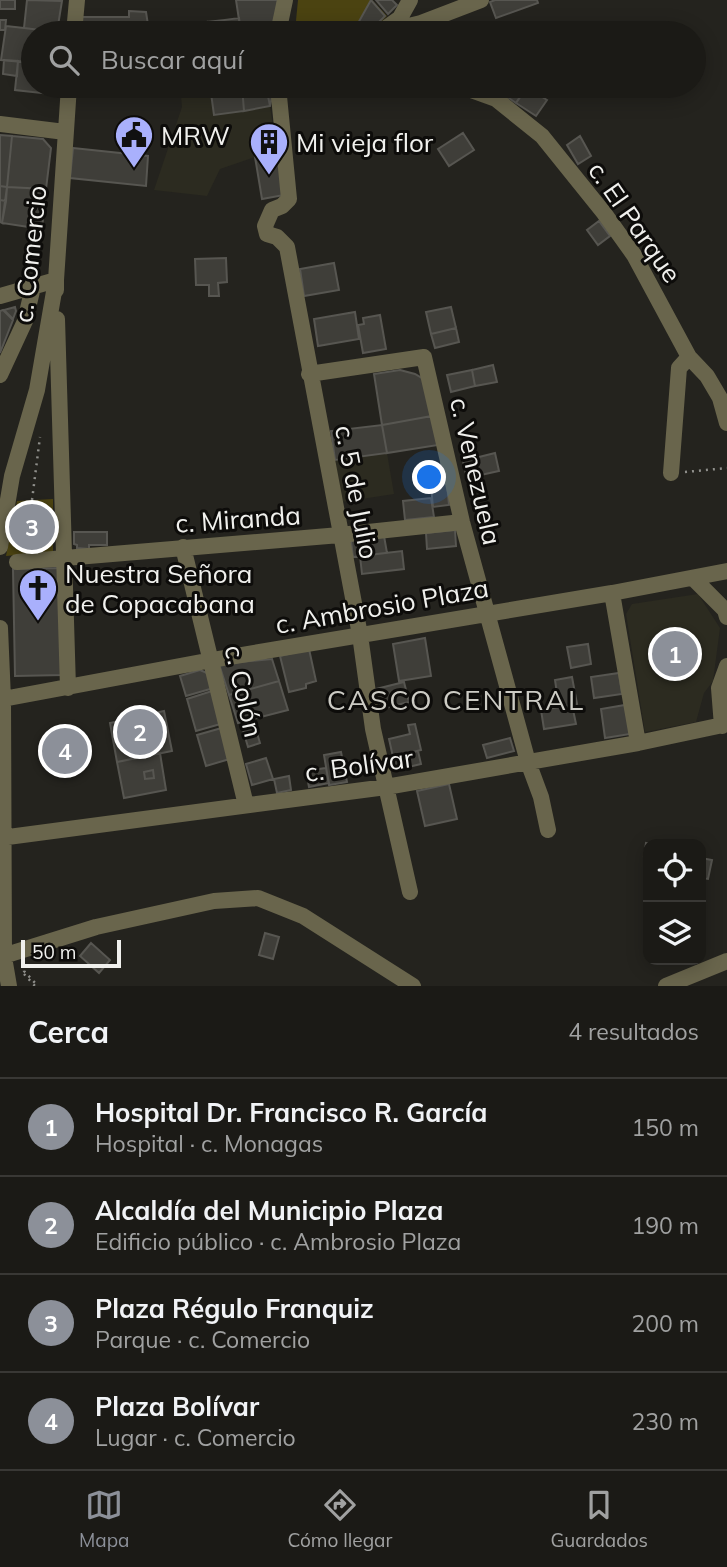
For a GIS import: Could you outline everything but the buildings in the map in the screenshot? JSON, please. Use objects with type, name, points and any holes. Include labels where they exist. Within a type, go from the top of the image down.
[{"type":"street","points":[[75,21],[76,0]]},
{"type":"street","points":[[281,21],[285,0]]},
{"type":"street","points":[[396,21],[410,0]]},
{"type":"street","points":[[426,21],[481,0]]},
{"type":"street","name":"c. Comercio","points":[[0,547],[12,477],[37,390],[56,280],[68,98]]},
{"type":"street","name":"c. 5 de Julio","points":[[279,98],[289,199],[272,210],[265,226],[267,234],[277,237],[287,247],[360,635],[373,729],[410,892]]},
{"type":"street","name":"c. El Parque","points":[[493,98],[542,136],[604,213],[634,255],[689,357],[706,376],[720,398],[727,423]]},
{"type":"street","points":[[0,124],[65,132]]},
{"type":"street","points":[[0,296],[56,280],[68,688]]},
{"type":"street","points":[[0,375],[25,321],[33,287]]},
{"type":"street","name":"c. Venezuela","points":[[309,374],[424,356],[462,522],[528,762],[541,797],[548,830]]},
{"type":"street","points":[[671,473],[679,368],[689,357]]},
{"type":"street","name":"c. Miranda","points":[[17,562],[340,536],[462,522]]},
{"type":"street","name":"c. Colón","points":[[183,547],[246,806]]},
{"type":"street","name":"c. Ambrosio Plaza","points":[[3,699],[212,660],[612,593],[727,570]]},
{"type":"street","points":[[693,578],[725,610],[727,617]]},
{"type":"street","points":[[612,593],[638,743]]},
{"type":"street","points":[[0,628],[3,699],[2,957],[9,986]]},
{"type":"street","points":[[725,725],[724,701],[719,688],[727,666]]},
{"type":"street","name":"c. Bolívar","points":[[1,838],[386,786],[638,743],[725,725]]},
{"type":"street","points":[[2,957],[96,927],[214,901],[258,898],[303,916],[407,984]]},
{"type":"street","points":[[666,986],[727,961]]},
{"type":"path","points":[[32,500],[41,430]]},
{"type":"path","points":[[671,473],[727,468]]},
{"type":"shaded area","points":[[298,0],[372,0],[387,16],[382,21],[296,21]]},
{"type":"shaded area","points":[[181,98],[212,98],[214,115],[270,106],[277,153],[220,169],[207,196],[154,190],[182,107]]},
{"type":"shaded area","points":[[387,453],[394,494],[342,502],[335,460]]},
{"type":"shaded area","points":[[53,499],[53,552],[6,556],[17,501]]},
{"type":"shaded area","points":[[698,594],[720,628],[713,681],[704,693],[696,722],[645,732],[626,614],[632,604]]},
{"type":"place","name":"MRW","points":[[134,169]]},
{"type":"place","name":"Mi vieja flor","points":[[269,176]]},
{"type":"place","name":"Plaza Régulo Franquiz","points":[[32,527]]},
{"type":"place","name":"Nuestra Señora de Copacabana","points":[[38,622]]},
{"type":"place","name":"Hospital Dr. Francisco R. García","points":[[675,654]]},
{"type":"place","name":"Alcaldía del Municipio Plaza","points":[[140,732]]},
{"type":"place","name":"Plaza Bolívar","points":[[65,751]]},
{"type":"district","name":"CASCO CENTRAL","points":[[456,699]]}]
